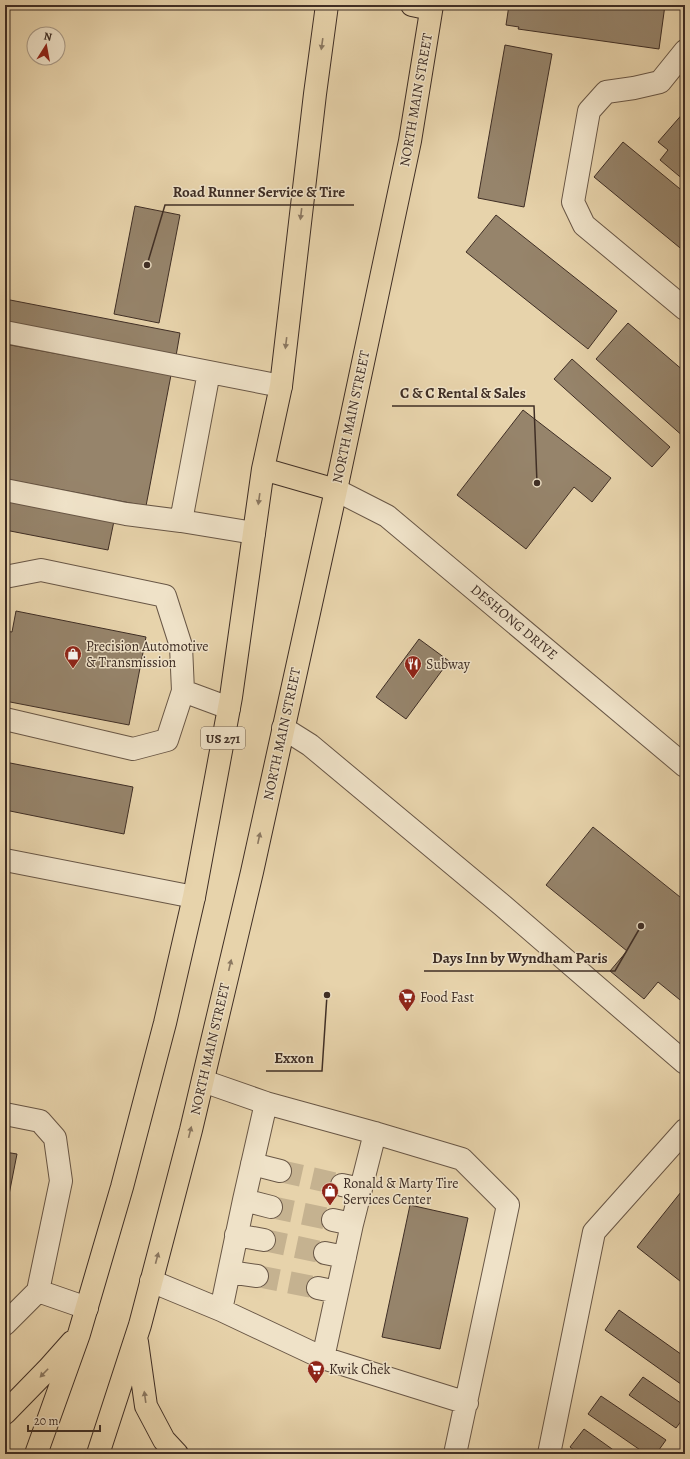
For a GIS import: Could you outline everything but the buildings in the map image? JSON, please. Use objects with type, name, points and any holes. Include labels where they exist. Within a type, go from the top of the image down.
[{"type":"highway","name":"US 271","points":[[36,1454],[79,1334],[122,1187],[165,1023],[194,897],[229,708],[263,469],[281,386],[315,94],[327,5]]},
{"type":"highway","name":"NORTH MAIN STREET","points":[[98,1454],[136,1336],[151,1281],[203,1082],[252,872],[336,490],[410,142],[425,6]]},
{"type":"highway","points":[[263,469],[336,490]]},
{"type":"highway","points":[[5,1413],[48,1369],[79,1334]]},
{"type":"highway","points":[[136,1336],[146,1406],[164,1440],[177,1454]]},
{"type":"street","points":[[685,51],[660,82],[606,92],[589,111],[573,202],[584,225],[685,309]]},
{"type":"street","points":[[5,332],[281,386]]},
{"type":"street","points":[[181,521],[209,372]]},
{"type":"street","points":[[5,490],[126,514],[254,533]]},
{"type":"street","name":"DESHONG DRIVE","points":[[336,490],[387,516],[685,766]]},
{"type":"street","points":[[5,577],[41,570],[165,596],[181,646],[183,691],[167,740],[133,749],[5,719]]},
{"type":"street","points":[[183,691],[229,708]]},
{"type":"street","points":[[283,728],[310,745],[502,904],[685,1063]]},
{"type":"street","points":[[5,860],[194,897]]},
{"type":"street","points":[[203,1082],[266,1103],[462,1159],[508,1205],[467,1404],[455,1454]]},
{"type":"street","points":[[221,1310],[266,1103]]},
{"type":"street","points":[[5,1114],[40,1121],[55,1138],[61,1181],[38,1291],[5,1324]]},
{"type":"street","points":[[550,1454],[594,1232],[685,1130]]},
{"type":"street","points":[[323,1358],[328,1290],[335,1255],[352,1187],[375,1133]]},
{"type":"street","points":[[252,1164],[280,1171]]},
{"type":"street","points":[[244,1200],[271,1207]]},
{"type":"street","points":[[236,1236],[264,1240]]},
{"type":"street","points":[[229,1272],[257,1276]]},
{"type":"street","points":[[151,1281],[221,1310],[323,1358],[467,1404]]},
{"type":"street","points":[[38,1291],[87,1308]]},
{"type":"tunnel","points":[[280,1171],[342,1185]]},
{"type":"tunnel","points":[[271,1207],[333,1220]]},
{"type":"tunnel","points":[[264,1240],[325,1253]]},
{"type":"tunnel","points":[[257,1276],[318,1288]]},
{"type":"place","name":"Road Runner Service & Tire","points":[[147,265]]},
{"type":"place","name":"C & C Rental & Sales","points":[[537,483]]},
{"type":"place","name":"Precision Automotive & Transmission","points":[[73,669]]},
{"type":"place","name":"Subway","points":[[413,679]]},
{"type":"place","name":"Days Inn by Wyndham Paris","points":[[641,926]]},
{"type":"place","name":"Exxon","points":[[327,995]]},
{"type":"place","name":"Food Fast","points":[[407,1012]]},
{"type":"place","name":"Ronald & Marty Tire Services Center","points":[[330,1206]]},
{"type":"place","name":"Kwik Chek","points":[[316,1384]]}]
